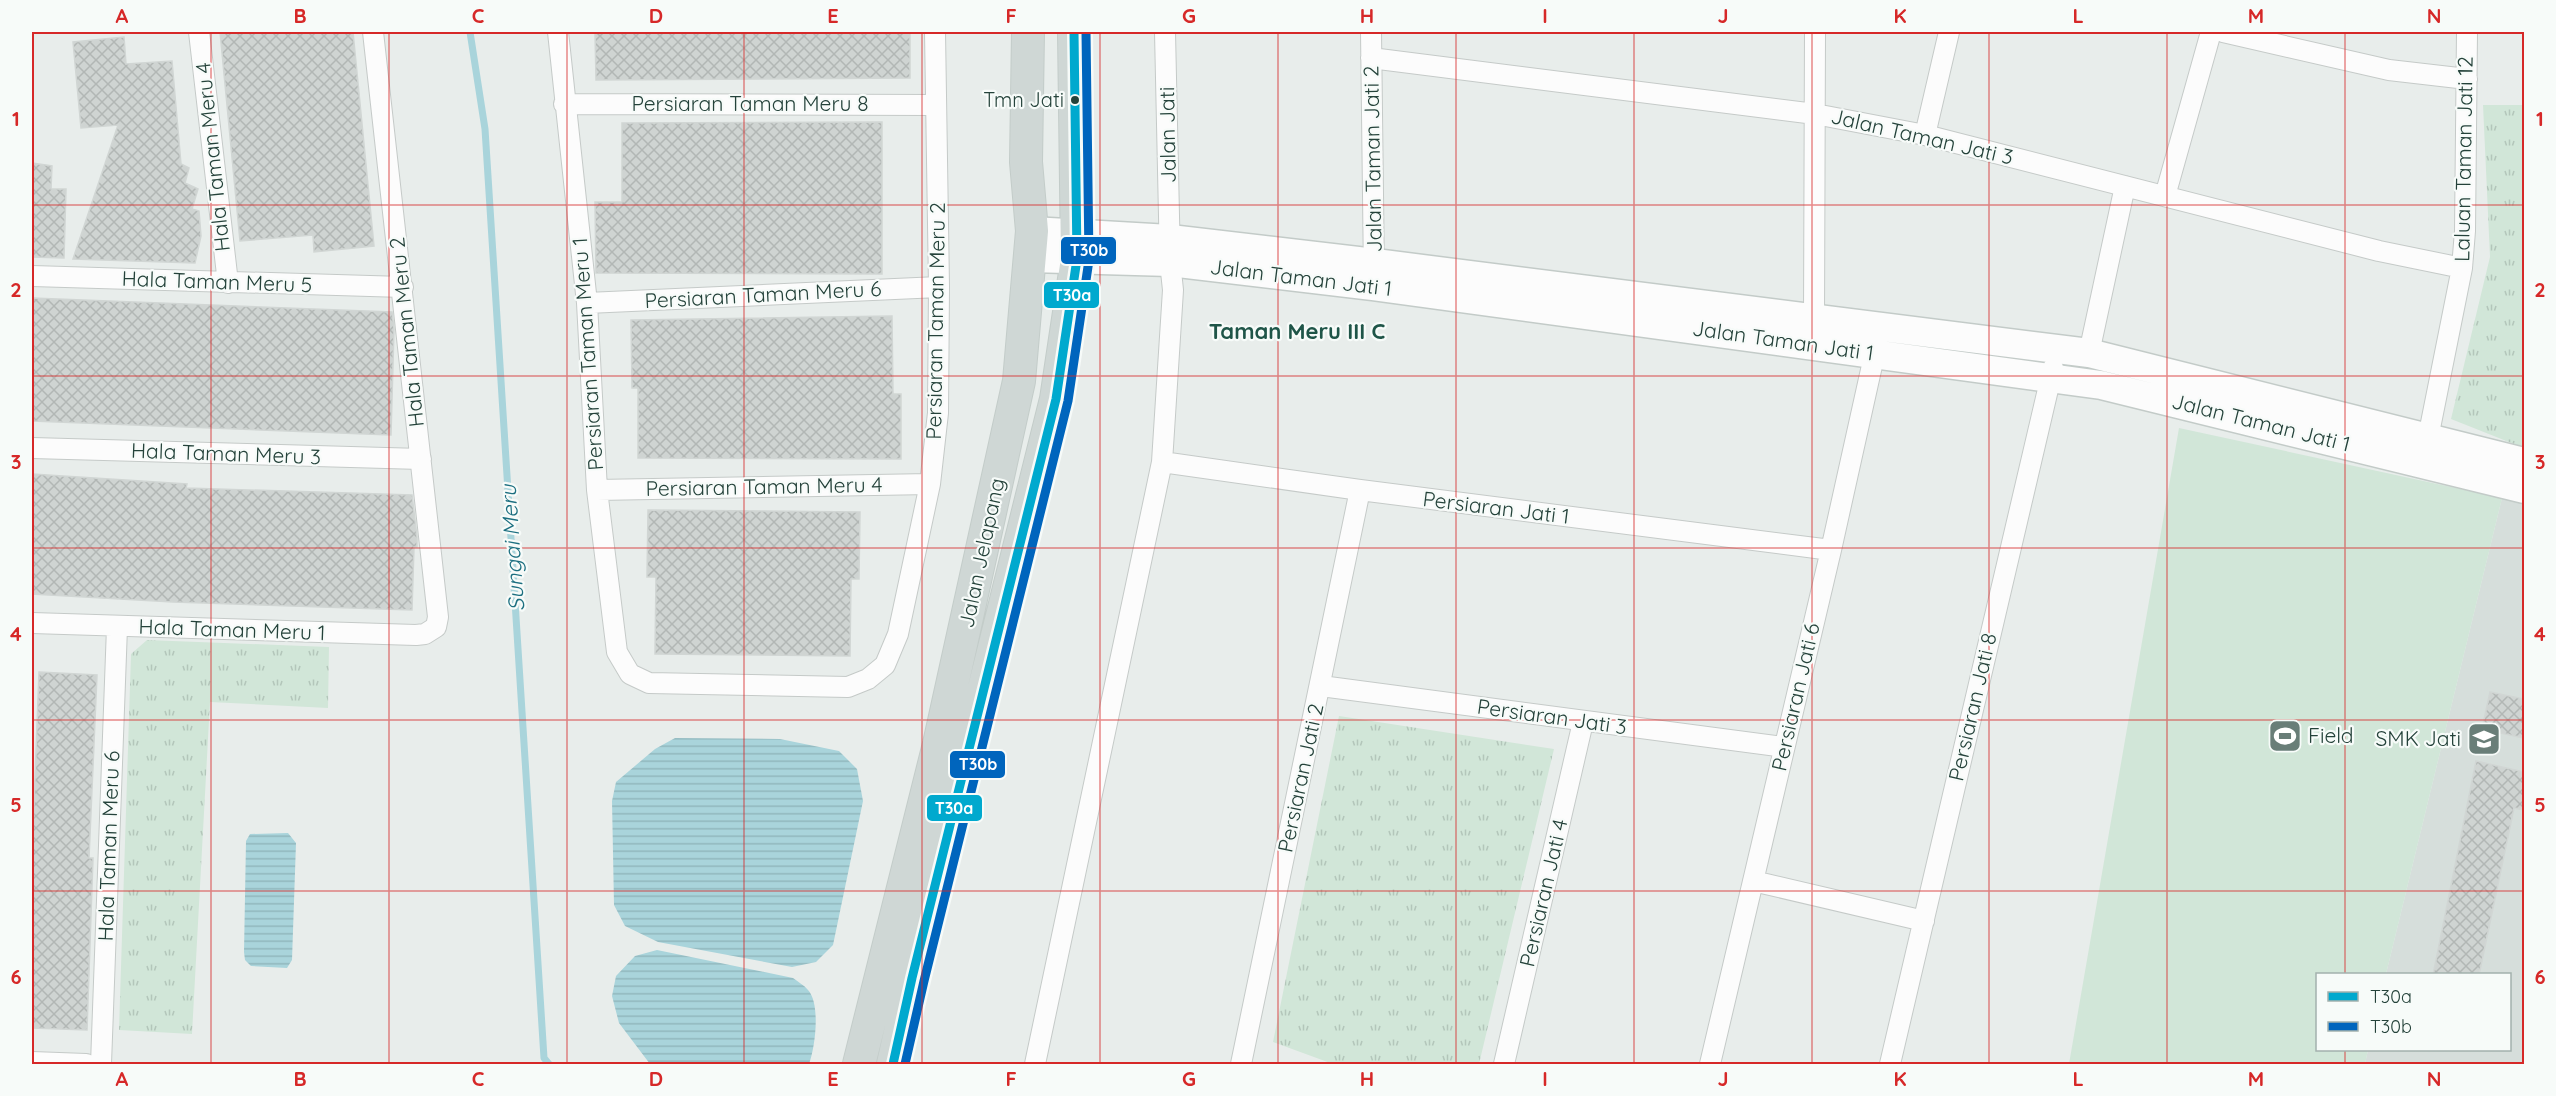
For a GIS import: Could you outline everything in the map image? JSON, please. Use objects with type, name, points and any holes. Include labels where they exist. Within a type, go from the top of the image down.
[{"type":"main road","name":"Jalan Jelapang","points":[[859,1065],[939,744],[1019,381],[1031,244],[1026,162],[1028,32]]},
{"type":"main road","name":"Jalan Jelapang","points":[[893,1065],[912,978],[1056,399],[1076,245],[1074,32]]},
{"type":"street","name":"Hala Taman Meru 4","points":[[199,32],[228,283]]},
{"type":"street","name":"Hala Taman Meru 2","points":[[373,32],[438,617],[432,631]]},
{"type":"street","name":"Persiaran Taman Meru 1","points":[[558,32],[587,303],[597,490],[617,652],[630,674]]},
{"type":"street","name":"Persiaran Taman Meru 2","points":[[630,674],[649,683],[848,687],[868,679],[885,665],[897,634],[930,484],[938,413],[939,287],[935,32]]},
{"type":"street","name":"Jalan Jati","points":[[1035,1065],[1162,462],[1173,290],[1165,32]]},
{"type":"street","name":"Jalan Taman Jati 2","points":[[1371,32],[1374,274]]},
{"type":"street","points":[[1814,319],[1815,32]]},
{"type":"street","points":[[1925,135],[1949,32]]},
{"type":"street","points":[[2165,196],[2211,32]]},
{"type":"street","points":[[2223,32],[2389,70],[2467,79]]},
{"type":"street","name":"Laluan Taman Jati 12","points":[[2426,450],[2462,268],[2465,231],[2467,32]]},
{"type":"street","name":"Jalan Taman Jati 3","points":[[1371,58],[1815,114],[1925,135],[2379,251],[2462,268]]},
{"type":"street","name":"Persiaran Taman Meru 8","points":[[564,104],[936,105]]},
{"type":"street","points":[[2089,353],[2125,186]]},
{"type":"street","name":"Jalan Taman Jati 1","points":[[1031,244],[1170,251],[1814,319],[1878,341],[2049,378],[2101,385],[2426,450],[2524,462]]},
{"type":"street","name":"Jalan Taman Jati 1","points":[[1374,274],[1878,341],[2089,353],[2426,450],[2524,489]]},
{"type":"street","name":"Hala Taman Meru 5","points":[[32,276],[403,287]]},
{"type":"street","name":"Persiaran Taman Meru 6","points":[[587,303],[939,287]]},
{"type":"street","name":"Persiaran Jati 6","points":[[1710,1065],[1878,341]]},
{"type":"street","name":"Persiaran Jati 8","points":[[1890,1065],[2049,378],[2058,351]]},
{"type":"street","name":"Hala Taman Meru 3","points":[[32,448],[421,459]]},
{"type":"street","name":"Persiaran Jati 1","points":[[1162,462],[1360,490],[1831,550]]},
{"type":"street","name":"Persiaran Taman Meru 4","points":[[597,490],[930,484]]},
{"type":"street","name":"Persiaran Jati 2","points":[[1241,1065],[1360,490]]},
{"type":"street","name":"Hala Taman Meru 1","points":[[32,623],[416,635],[432,631]]},
{"type":"street","name":"Hala Taman Meru 6","points":[[101,1065],[117,627]]},
{"type":"street","name":"Persiaran Jati 3","points":[[1321,686],[1784,747]]},
{"type":"street","name":"Persiaran Jati 4","points":[[1504,1065],[1583,722]]},
{"type":"street","points":[[1753,881],[1924,921]]},
{"type":"street","points":[[32,1062],[86,1065]]},
{"type":"shaded area","name":"SMK Jati","points":[[2502,498],[2524,503],[2524,1064],[2365,1064],[2368,1051],[2511,1051],[2511,973],[2386,973]]},
{"type":"green space","points":[[2483,105],[2524,105],[2524,448],[2451,419],[2490,257]]},
{"type":"green space","name":"Field","points":[[2179,428],[2502,498],[2386,973],[2316,973],[2316,1051],[2368,1051],[2365,1064],[2069,1064]]},
{"type":"green space","points":[[147,640],[329,647],[328,708],[210,702],[192,1034],[119,1030],[131,654]]},
{"type":"green space","points":[[1339,716],[1554,749],[1479,1064],[1333,1064],[1273,1042]]},
{"type":"water","points":[[675,738],[780,739],[839,751],[857,769],[863,801],[833,945],[816,962],[792,967],[658,942],[625,926],[614,905],[612,801],[616,782],[655,749]]},
{"type":"water","points":[[288,833],[296,843],[292,960],[287,968],[251,966],[245,960],[244,952],[246,841],[250,834]]},
{"type":"water","points":[[657,950],[793,978],[803,985],[812,997],[816,1015],[815,1037],[809,1064],[650,1064],[619,1023],[612,996],[616,976],[635,956]]},
{"type":"building","points":[[220,32],[353,32],[374,246],[314,252],[313,235],[240,241]]},
{"type":"building","points":[[595,32],[910,32],[910,78],[596,80]]},
{"type":"building","points":[[124,37],[126,64],[172,61],[181,164],[189,168],[185,183],[198,189],[192,209],[199,211],[201,236],[195,263],[73,259],[118,125],[81,128],[73,42]]},
{"type":"building","points":[[882,122],[882,274],[596,273],[595,202],[622,202],[622,123]]},
{"type":"building","points":[[32,163],[52,166],[51,189],[66,189],[64,258],[32,257]]},
{"type":"building","points":[[32,298],[392,312],[394,329],[391,435],[32,421]]},
{"type":"building","points":[[892,316],[893,394],[901,394],[901,459],[638,458],[638,388],[632,388],[631,320]]},
{"type":"building","points":[[32,474],[187,484],[186,488],[412,495],[417,547],[414,547],[412,610],[173,602],[32,594]]},
{"type":"building","points":[[648,510],[860,512],[859,579],[851,579],[850,656],[655,654],[656,577],[647,577]]},
{"type":"building","points":[[39,672],[97,675],[89,858],[93,858],[87,1030],[32,1028],[32,856]]},
{"type":"building","points":[[2490,692],[2524,699],[2524,738],[2482,729]]},
{"type":"building","points":[[2476,761],[2524,772],[2524,810],[2514,808],[2479,973],[2433,973]]},
{"type":"waterway","name":"Sungai Meru","points":[[470,32],[485,129],[544,1058],[549,1064]]},
{"type":"transit line","name":"T30a","points":[[893,1064],[912,978],[1056,399],[1077,259],[1074,32]]},
{"type":"transit line","name":"T30b","points":[[905,1064],[1068,401],[1089,260],[1086,32]]},
{"type":"place","name":"Tmn Jati","points":[[1075,100]]},
{"type":"place","name":"Field","points":[[2285,736]]},
{"type":"place","name":"SMK Jati","points":[[2484,739]]},
{"type":"district","name":"Taman Meru III C","points":[[1297,331]]}]
